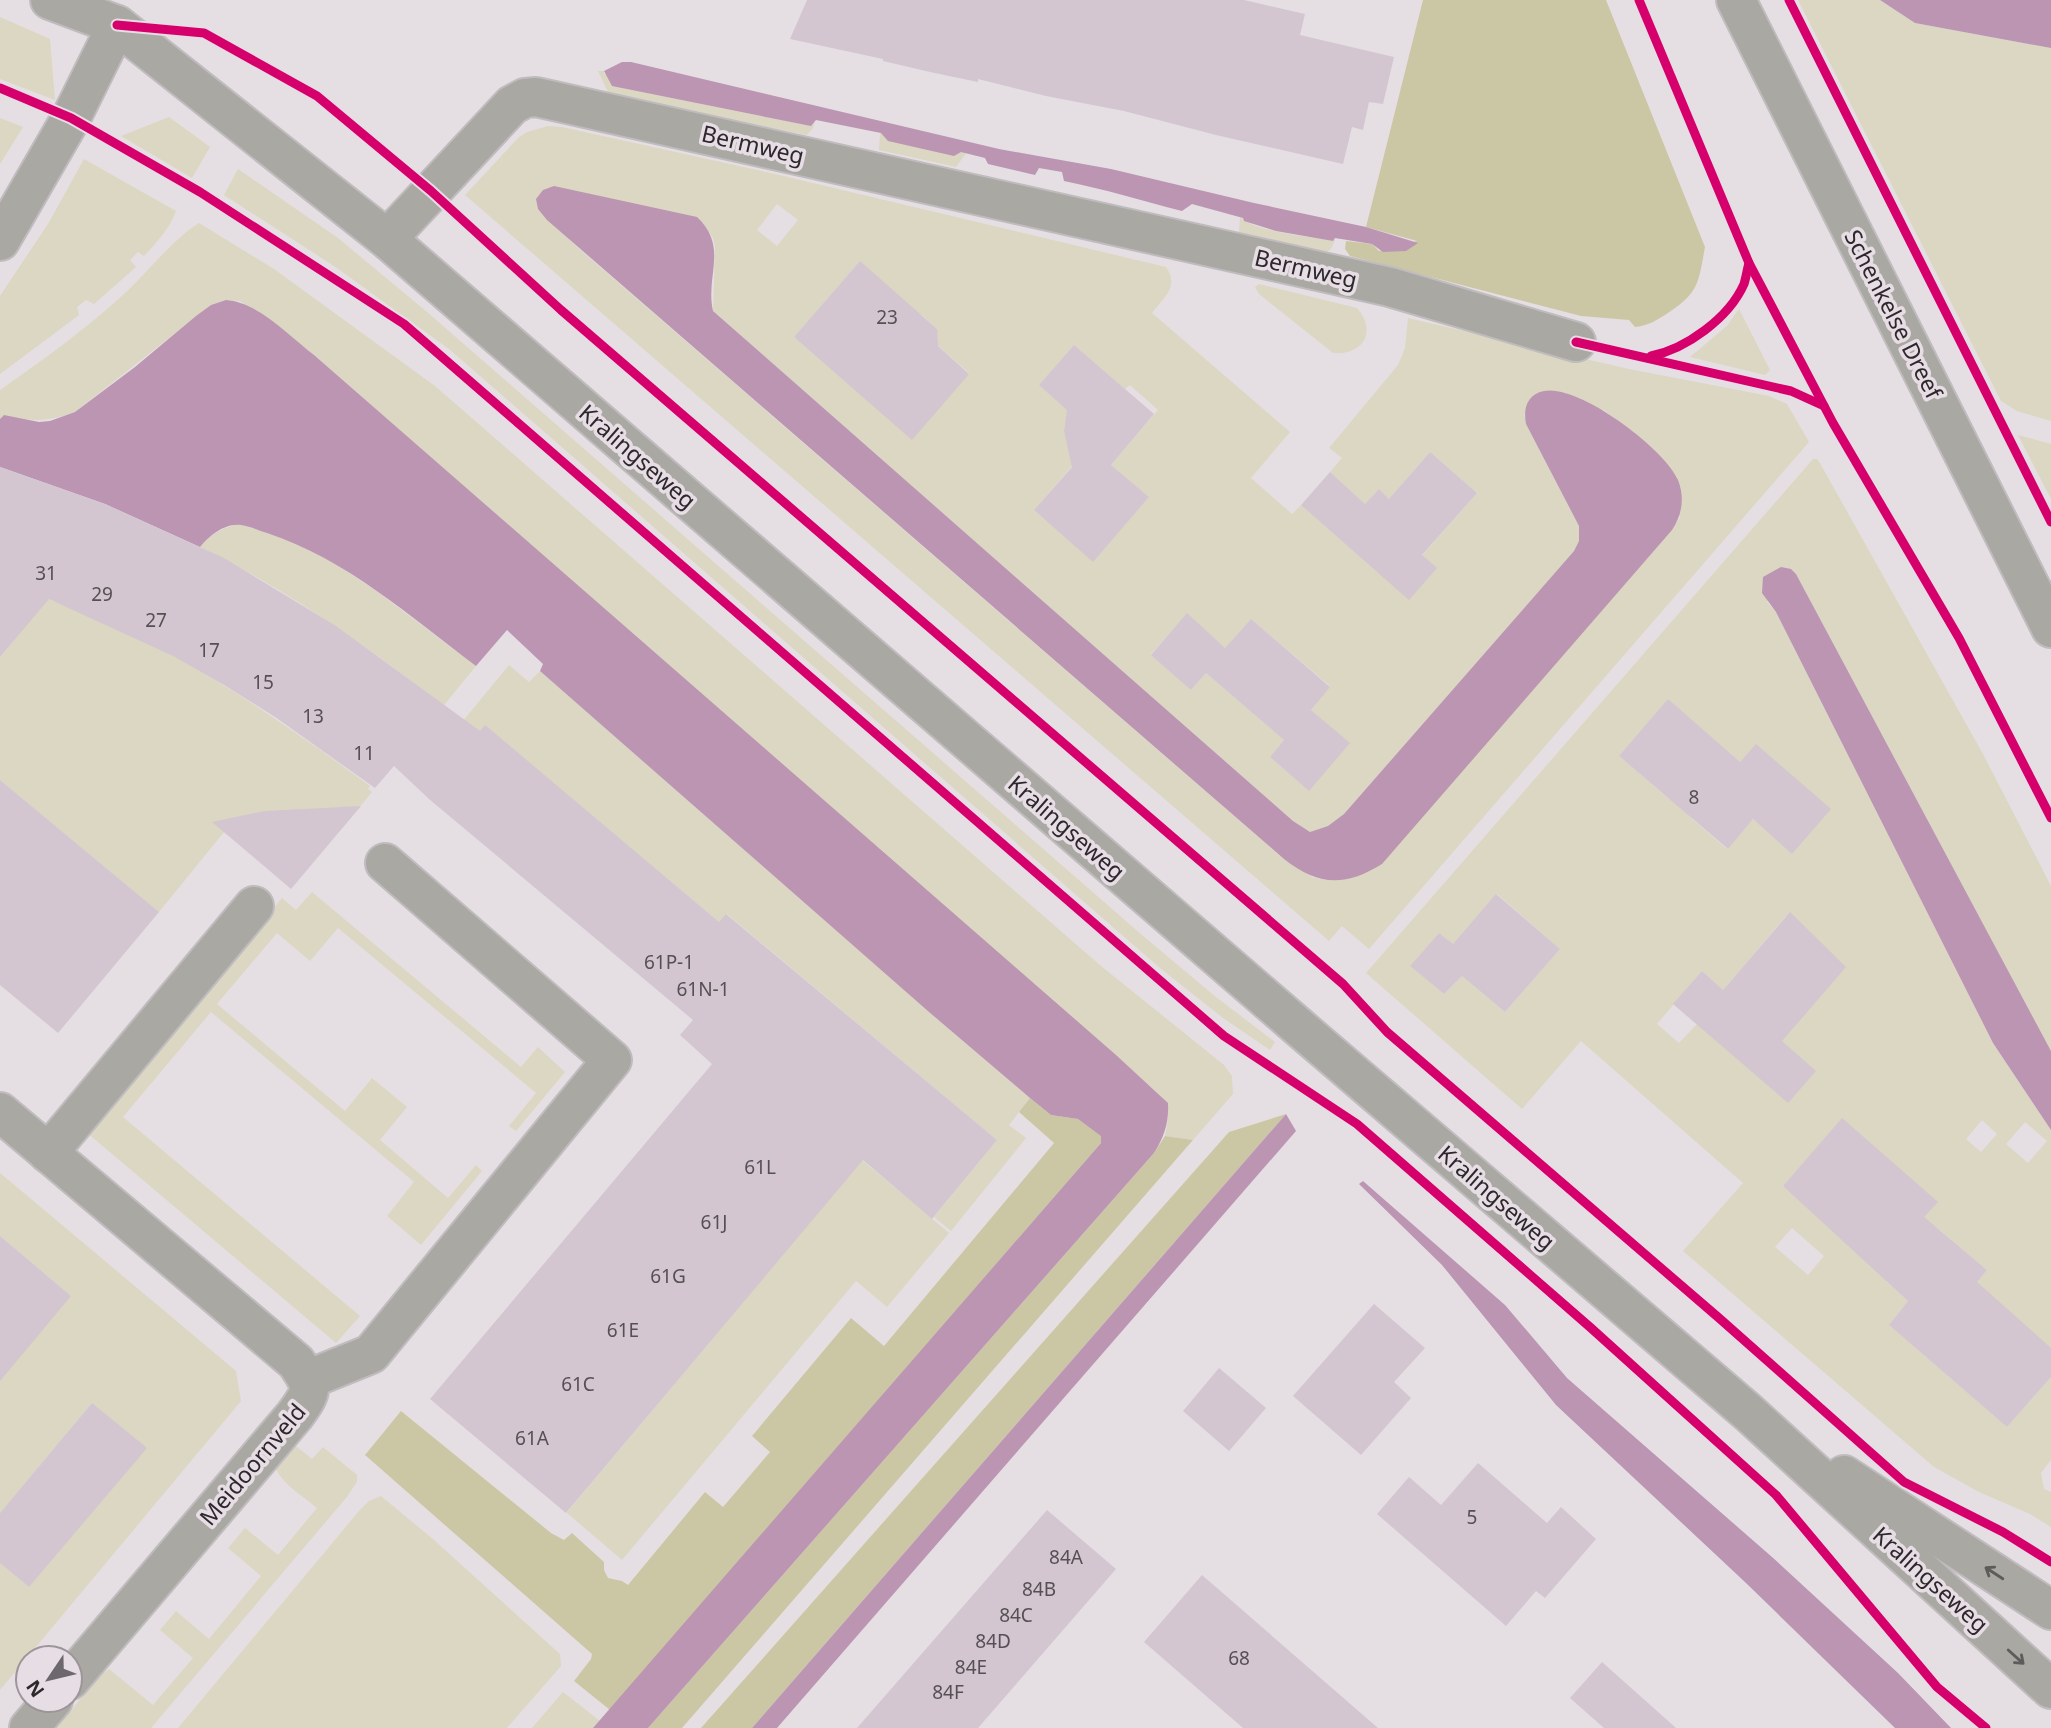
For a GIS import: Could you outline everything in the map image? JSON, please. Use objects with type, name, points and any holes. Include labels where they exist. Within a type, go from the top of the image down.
[{"type":"street","points":[[50,0],[117,25],[387,239]]},
{"type":"street","name":"Schenkelse Dreef","points":[[1737,0],[2051,628]]},
{"type":"street","points":[[0,241],[71,118],[117,25]]},
{"type":"street","name":"Bermweg","points":[[387,239],[512,105],[525,98],[536,97],[1390,287],[1576,342]]},
{"type":"street","name":"Kralingseweg","points":[[387,239],[1300,1029],[1749,1413],[2051,1689]]},
{"type":"street","points":[[309,1379],[371,1354],[611,1060],[385,863]]},
{"type":"street","points":[[48,1153],[254,906]]},
{"type":"street","name":"Meidoornveld","points":[[0,1112],[296,1362],[309,1379],[309,1396],[295,1415],[84,1664]]},
{"type":"street","name":"Kralingseweg","points":[[1749,1413],[2051,1610]]},
{"type":"street","points":[[29,1728],[41,1714]]},
{"type":"shaded area","points":[[1423,0],[1606,0],[1705,247],[1695,287],[1685,300],[1654,321],[1635,327],[1629,320],[1581,316],[1350,256],[1345,249],[1346,241],[1372,244],[1379,251],[1417,241],[1366,227]]},
{"type":"shaded area","points":[[1798,0],[1880,0],[1915,23],[2051,48],[2051,421],[2017,411],[2001,401]]},
{"type":"shaded area","points":[[1880,0],[2051,0],[2051,48],[1915,23]]},
{"type":"shaded area","points":[[0,17],[50,39],[55,100],[0,79]]},
{"type":"shaded area","points":[[622,62],[999,149],[1111,169],[1366,227],[1418,243],[1406,251],[1383,252],[1372,244],[1335,238],[1333,241],[1276,231],[1244,221],[1243,218],[1192,204],[1182,211],[1064,181],[1062,172],[1039,168],[1035,175],[988,164],[985,158],[961,152],[954,156],[888,141],[881,133],[816,120],[811,126],[612,86],[604,71]]},
{"type":"shaded area","points":[[598,71],[815,120],[807,135],[679,110],[608,92]]},
{"type":"shaded area","points":[[169,117],[210,147],[192,178],[121,136]]},
{"type":"shaded area","points":[[0,118],[23,127],[0,164]]},
{"type":"shaded area","points":[[548,126],[562,127],[775,174],[1166,267],[1171,286],[1152,313],[1290,432],[1251,478],[1292,514],[1301,505],[1375,570],[1413,566],[1477,493],[1430,452],[1389,499],[1379,489],[1365,504],[1330,472],[1342,458],[1329,448],[1398,365],[1405,348],[1408,318],[1629,369],[1769,396],[1787,404],[1809,442],[1369,949],[1342,926],[1329,941],[465,195],[519,137]],"holes":[[[777,204],[798,220],[777,246],[757,230]],[[538,209],[703,223],[713,238],[715,247],[713,311],[1293,821],[1310,832],[1328,826],[1344,814],[1574,551],[1579,541],[1579,526],[1526,424],[1524,414],[1604,410],[1660,456],[1680,518],[1620,589],[1325,880],[1312,877],[1284,859],[577,247]],[[860,261],[914,316],[922,315],[937,329],[933,341],[969,373],[912,439],[794,337]],[[1074,345],[1125,389],[1130,385],[1158,410],[1111,465],[1149,497],[1093,561],[1034,510],[1077,460],[1064,431],[1070,412],[1039,385]],[[1187,614],[1225,648],[1251,619],[1330,686],[1311,710],[1349,743],[1308,790],[1270,757],[1284,740],[1206,673],[1191,690],[1151,654]]]},
{"type":"shaded area","points":[[880,133],[966,153],[956,167],[879,150]]},
{"type":"shaded area","points":[[84,159],[176,211],[167,229],[144,256],[138,252],[130,260],[136,267],[94,304],[86,300],[77,307],[79,315],[0,374],[0,296],[48,224]]},
{"type":"shaded area","points":[[238,169],[338,238],[427,312],[1142,935],[1275,1042],[1270,1050],[1223,1018],[1160,968],[449,349],[334,266],[224,195]]},
{"type":"shaded area","points":[[554,186],[697,217],[712,239],[713,311],[1293,821],[1310,832],[1328,826],[1344,814],[1574,551],[1579,541],[1579,526],[1526,424],[1526,408],[1534,395],[1544,391],[1559,392],[1578,398],[1619,421],[1639,436],[1657,452],[1678,480],[1682,500],[1680,512],[1672,530],[1382,864],[1344,880],[1320,879],[1284,859],[547,220],[538,209],[536,199],[543,190]]},
{"type":"shaded area","points":[[1240,217],[1259,227],[1284,233],[1333,241],[1336,238],[1327,252],[1239,232]]},
{"type":"shaded area","points":[[199,223],[274,269],[435,386],[1101,966],[1224,1065],[1232,1076],[1233,1094],[1193,1140],[1165,1136],[1167,1109],[1160,1095],[314,355],[240,301],[226,300],[211,305],[75,412],[48,419],[32,420],[4,415],[0,419],[0,390],[95,320]]},
{"type":"shaded area","points":[[1259,284],[1357,308],[1366,325],[1364,340],[1353,350],[1333,353],[1259,294],[1255,287]]},
{"type":"shaded area","points":[[226,300],[238,302],[261,313],[314,355],[1168,1103],[1165,1129],[1154,1153],[648,1728],[593,1728],[1101,1143],[1101,1136],[1078,1119],[1051,1115],[929,1012],[540,671],[543,664],[507,630],[476,666],[377,591],[296,544],[251,527],[235,525],[218,531],[200,547],[105,504],[0,467],[0,419],[4,415],[39,422],[75,412],[196,316],[211,305]]},
{"type":"shaded area","points":[[1739,309],[1770,370],[1765,375],[1690,357],[1727,326]]},
{"type":"shaded area","points":[[2018,435],[2051,444],[2051,499]]},
{"type":"shaded area","points":[[1813,459],[1817,459],[1983,754],[2051,886],[2051,1051],[1796,574],[1767,602],[1776,612],[1993,1043],[2051,1130],[2051,1351],[1975,1284],[1987,1270],[1935,1226],[1886,1281],[1908,1301],[1889,1325],[2007,1427],[2051,1377],[2051,1460],[2041,1473],[2044,1489],[2051,1492],[2051,1527],[1934,1467],[1683,1251],[1743,1183],[1581,1041],[1522,1109],[1366,973]],"holes":[[[1668,700],[1740,762],[1756,745],[1792,853],[1753,819],[1727,849],[1692,819],[1672,796],[1669,799],[1619,756]],[[1497,894],[1560,949],[1505,1012],[1462,976],[1444,994],[1410,966],[1439,933],[1453,944]],[[1786,916],[1804,931],[1697,1024],[1679,1043],[1657,1024],[1702,971],[1723,990]],[[1842,1119],[1842,1237],[1783,1186]],[[1982,1120],[1997,1134],[1981,1152],[1966,1139]],[[2025,1122],[2047,1141],[2028,1163],[2006,1144]],[[1792,1228],[1824,1256],[1808,1275],[1775,1247]]]},
{"type":"shaded area","points":[[240,524],[298,543],[332,562],[375,590],[476,666],[444,705],[439,702],[324,618],[200,547],[218,531]]},
{"type":"shaded area","points":[[1781,567],[1791,569],[1796,574],[2051,1051],[2051,1130],[1993,1043],[1776,612],[1762,593],[1763,577]]},
{"type":"shaded area","points":[[24,589],[138,638],[201,672],[299,735],[370,786],[368,789],[372,792],[339,832],[224,832],[159,912],[0,780],[0,657],[16,638]]},
{"type":"shaded area","points":[[509,665],[529,682],[540,671],[1030,1098],[1009,1125],[1026,1138],[951,1231],[934,1217],[997,1140],[727,914],[719,922],[485,726],[467,746],[453,733]]},
{"type":"shaded area","points":[[312,892],[521,1067],[538,1047],[565,1072],[516,1131],[509,1126],[536,1093],[338,928],[310,961],[277,933],[217,1004],[345,1111],[372,1078],[407,1107],[380,1140],[448,1198],[476,1165],[482,1171],[421,1245],[387,1216],[414,1182],[211,1012],[123,1117],[360,1316],[336,1343],[86,1132],[282,898],[296,910]]},
{"type":"shaded area","points":[[1030,1098],[1051,1115],[1078,1119],[1102,1136],[1101,1143],[610,1710],[574,1681],[592,1654],[365,1455],[401,1411],[551,1533],[564,1540],[572,1533],[604,1562],[608,1578],[628,1585],[705,1492],[723,1507],[770,1452],[752,1436],[851,1318],[884,1346],[1054,1143],[1019,1112]]},
{"type":"shaded area","points":[[1286,1114],[752,1728],[701,1728],[1229,1132]]},
{"type":"shaded area","points":[[1286,1114],[1296,1131],[777,1728],[752,1728]]},
{"type":"shaded area","points":[[1165,1136],[1193,1140],[682,1728],[648,1728],[1154,1153]]},
{"type":"shaded area","points":[[862,1160],[949,1233],[887,1307],[856,1281],[622,1560],[567,1513]]},
{"type":"shaded area","points":[[0,1173],[236,1371],[241,1401],[38,1644],[14,1644],[14,1673],[0,1690],[0,1563],[29,1587],[146,1448],[92,1403],[0,1513],[0,1339],[71,1296],[0,1236]]},
{"type":"shaded area","points":[[1363,1181],[1505,1305],[1567,1378],[1772,1557],[1898,1673],[1951,1728],[1895,1728],[1746,1583],[1556,1405],[1442,1265],[1359,1184]]},
{"type":"shaded area","points":[[292,1443],[312,1459],[323,1447],[357,1475],[357,1482],[151,1728],[57,1728],[68,1714],[84,1714],[84,1694],[97,1678],[109,1669],[153,1705],[193,1658],[160,1630],[176,1611],[209,1639],[261,1576],[228,1548],[245,1528],[278,1555],[317,1508],[288,1485],[275,1467]]},
{"type":"shaded area","points":[[381,1496],[560,1654],[561,1666],[507,1728],[178,1728],[359,1511],[369,1501]]},
{"type":"shaded area","points":[[563,1692],[600,1721],[593,1728],[532,1728]]},
{"type":"building","points":[[807,0],[1244,0],[1305,14],[1300,35],[1394,57],[1383,104],[1369,102],[1363,130],[1352,127],[1343,164],[1124,111],[978,79],[978,82],[930,72],[790,39]]},
{"type":"building","points":[[860,261],[937,329],[938,346],[969,374],[912,440],[794,337]]},
{"type":"building","points":[[1074,345],[1154,414],[1111,465],[1149,497],[1093,562],[1034,510],[1072,467],[1064,431],[1067,410],[1039,385]]},
{"type":"building","points":[[1430,452],[1477,493],[1422,555],[1437,568],[1409,600],[1301,505],[1330,472],[1365,504],[1379,489],[1389,499]]},
{"type":"building","points":[[0,467],[105,504],[224,558],[336,626],[480,731],[485,725],[719,922],[726,914],[997,1140],[932,1219],[863,1160],[566,1513],[430,1399],[712,1064],[680,1035],[693,1020],[429,799],[394,766],[375,788],[275,717],[224,685],[173,656],[49,599],[0,657]]},
{"type":"building","points":[[1187,613],[1225,648],[1251,619],[1330,687],[1311,710],[1350,743],[1309,791],[1270,757],[1284,740],[1206,673],[1191,690],[1151,655]]},
{"type":"building","points":[[1668,699],[1740,762],[1756,744],[1831,809],[1792,854],[1753,819],[1728,849],[1619,756]]},
{"type":"building","points":[[0,780],[159,912],[58,1033],[0,985]]},
{"type":"building","points":[[361,806],[291,889],[212,822],[265,811]]},
{"type":"building","points":[[1496,894],[1560,949],[1505,1012],[1462,976],[1444,994],[1410,966],[1439,933],[1453,944]]},
{"type":"building","points":[[1790,912],[1846,967],[1782,1041],[1816,1071],[1788,1103],[1673,1004],[1702,971],[1723,990]]},
{"type":"building","points":[[1842,1118],[1938,1202],[1924,1217],[1987,1270],[1977,1282],[2051,1348],[2051,1377],[2007,1427],[1889,1325],[1908,1301],[1783,1186]]},
{"type":"building","points":[[0,1236],[71,1296],[0,1381]]},
{"type":"building","points":[[1374,1304],[1425,1348],[1394,1382],[1411,1398],[1361,1455],[1293,1396]]},
{"type":"building","points":[[1219,1368],[1266,1408],[1229,1451],[1183,1411]]},
{"type":"building","points":[[92,1403],[147,1448],[29,1587],[0,1563],[0,1513]]},
{"type":"building","points":[[1478,1463],[1547,1523],[1561,1507],[1596,1539],[1545,1598],[1536,1591],[1506,1626],[1377,1514],[1409,1477],[1441,1505]]},
{"type":"building","points":[[1047,1510],[1116,1569],[978,1728],[857,1728]]},
{"type":"building","points":[[1202,1575],[1378,1728],[1243,1728],[1144,1642]]},
{"type":"building","points":[[1602,1662],[1676,1728],[1604,1728],[1570,1698]]},
{"type":"cycle path","points":[[1639,0],[1749,263],[1833,423],[1959,638],[2051,818]]},
{"type":"cycle path","points":[[1789,0],[2051,522]]},
{"type":"cycle path","points":[[117,25],[204,33],[317,96],[431,191],[561,310],[1343,984],[1387,1032],[1719,1318],[1904,1482],[2003,1532],[2051,1562]]},
{"type":"cycle path","points":[[0,88],[71,118],[200,192],[404,324],[1224,1036],[1357,1124],[1591,1328],[1776,1495],[1937,1687],[1986,1728]]},
{"type":"cycle path","points":[[1651,356],[1678,347],[1717,320],[1737,297],[1744,284],[1749,263]]},
{"type":"cycle path","points":[[1576,342],[1791,391],[1824,406]]}]
